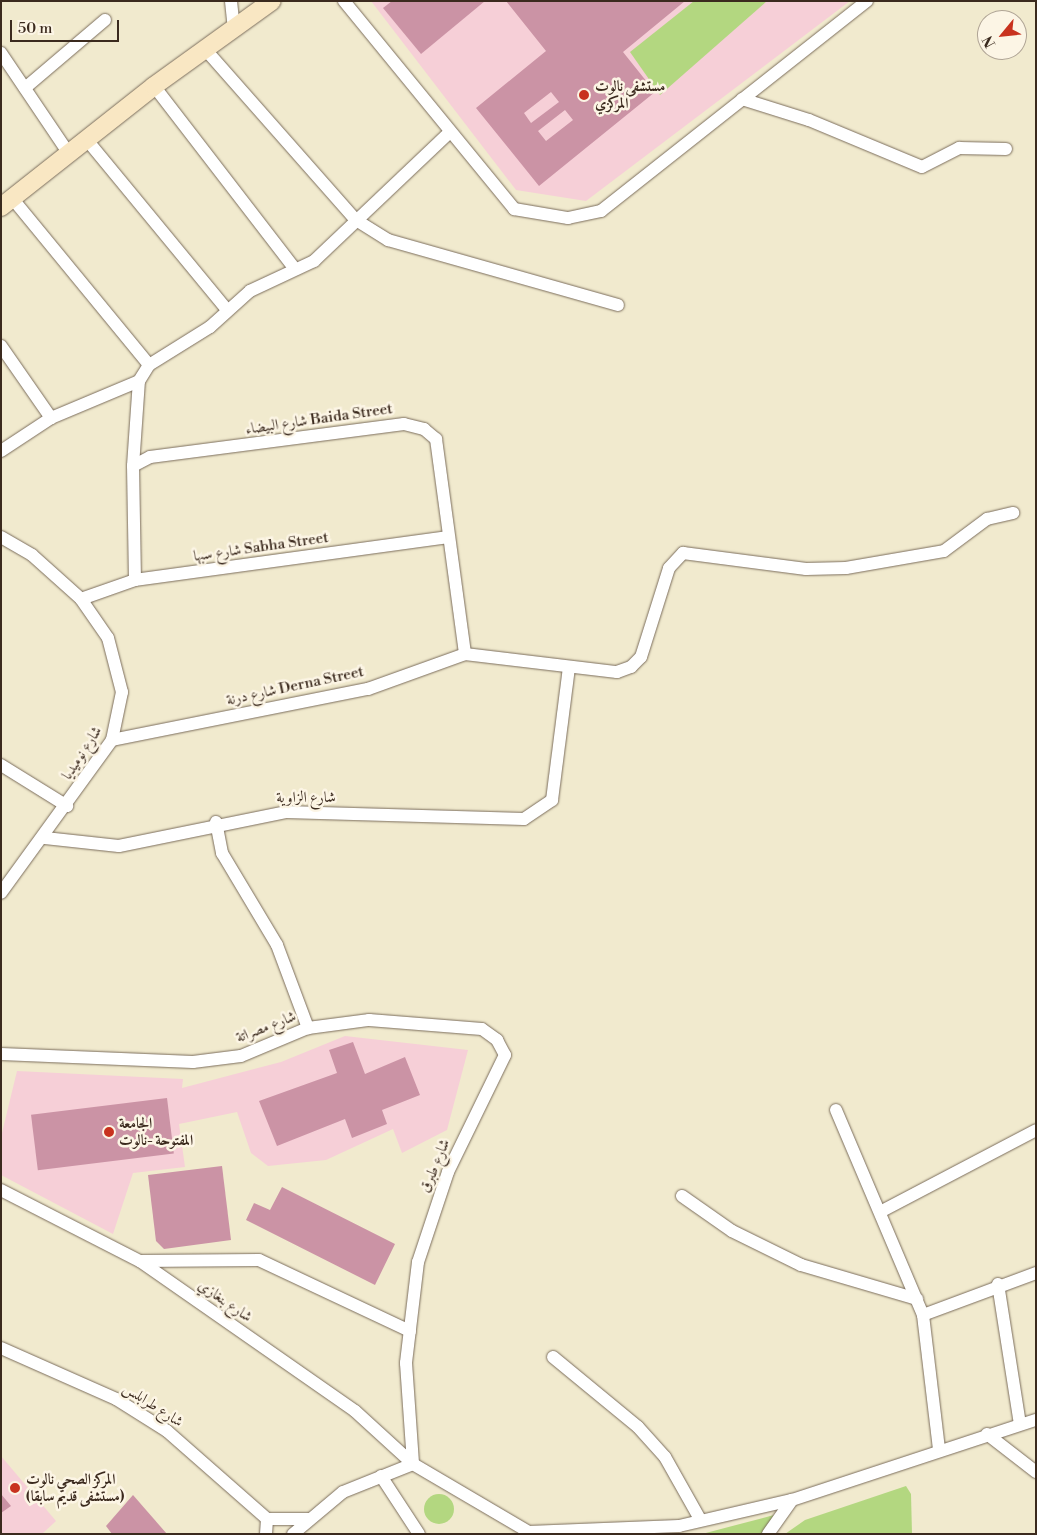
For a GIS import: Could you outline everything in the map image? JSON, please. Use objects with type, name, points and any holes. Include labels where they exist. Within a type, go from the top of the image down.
[{"type":"main road","points":[[7,202],[154,86],[272,1]]},
{"type":"street","points":[[231,1],[234,30]]},
{"type":"street","points":[[344,1],[514,210],[568,218],[601,211],[866,1]]},
{"type":"street","points":[[25,88],[105,20]]},
{"type":"street","points":[[205,49],[356,220],[388,240],[618,305]]},
{"type":"street","points":[[1,53],[69,154]]},
{"type":"street","points":[[154,86],[295,269]]},
{"type":"street","points":[[742,99],[809,120],[922,167],[960,148],[1006,149]]},
{"type":"street","points":[[135,580],[133,466],[139,381],[149,365],[210,327],[250,291],[314,261],[450,132]]},
{"type":"street","points":[[87,140],[227,310]]},
{"type":"street","points":[[7,202],[149,365]]},
{"type":"street","points":[[1,346],[51,418]]},
{"type":"street","points":[[1,451],[51,418],[139,381]]},
{"type":"street","name":"شارع البيضاء Baida Street","points":[[133,466],[150,457],[404,424],[424,429],[436,439],[465,654]]},
{"type":"street","name":"شارع درنة Derna Street","points":[[112,740],[368,689],[465,654],[569,668],[617,672],[631,668],[641,657],[669,568],[683,553],[806,569],[846,568],[944,551],[987,519],[1013,513]]},
{"type":"street","name":"شارع نوميديا","points":[[1,537],[32,555],[81,599],[108,638],[122,692],[112,740],[45,838],[1,893]]},
{"type":"street","name":"شارع سبها Sabha Street","points":[[81,599],[135,580],[448,537]]},
{"type":"street","name":"شارع الزاوية","points":[[45,838],[119,846],[216,822],[286,812],[524,819],[537,808],[552,800],[558,774],[569,668]]},
{"type":"street","points":[[1,765],[67,806]]},
{"type":"street","points":[[216,822],[228,866],[274,938],[308,1028]]},
{"type":"street","name":"شارع مصراتة","points":[[1,1054],[193,1062],[241,1056],[308,1028],[370,1020],[482,1028]]},
{"type":"street","name":"شارع طبرق","points":[[410,1331],[418,1262],[448,1172],[505,1055],[482,1028]]},
{"type":"street","points":[[836,1110],[923,1315],[939,1449]]},
{"type":"street","points":[[880,1212],[1036,1130]]},
{"type":"street","name":"شارع بنغازي","points":[[1,1190],[140,1261],[355,1411],[413,1464],[529,1532],[679,1526],[700,1519],[792,1500],[939,1449],[1036,1420]]},
{"type":"street","points":[[682,1196],[732,1231],[800,1265],[917,1299]]},
{"type":"street","points":[[140,1261],[259,1260],[410,1331],[406,1363],[413,1464],[343,1492],[293,1534]]},
{"type":"street","points":[[923,1315],[998,1284],[1036,1273]]},
{"type":"street","points":[[998,1284],[1020,1424]]},
{"type":"street","name":"شارع طرابلس","points":[[1,1348],[116,1399],[167,1431],[267,1519]]},
{"type":"street","points":[[553,1357],[638,1427],[665,1457],[700,1519]]},
{"type":"street","points":[[987,1434],[1036,1472]]},
{"type":"street","points":[[381,1476],[419,1534]]},
{"type":"street","points":[[768,1534],[792,1500]]},
{"type":"street","points":[[266,1534],[267,1519],[309,1519]]},
{"type":"street","points":[[679,1526],[691,1534]]},
{"type":"shaded area","name":"مستشفى نالوت المركزي","points":[[371,1],[850,1],[586,201],[516,190]]},
{"type":"shaded area","points":[[345,1036],[468,1050],[447,1130],[402,1153],[393,1129],[326,1160],[268,1166],[251,1153],[237,1112],[179,1124],[185,1167],[133,1173],[113,1234],[1,1175],[1,1137],[17,1071],[183,1079],[182,1088],[281,1062]]},
{"type":"shaded area","name":"المركز الصحي نالوت (مستشفى قديم سابقا)","points":[[1,1456],[56,1521],[42,1534],[1,1534]]},
{"type":"green space","points":[[694,1],[767,1],[660,95],[630,52]]},
{"type":"green space","points":[[906,1486],[911,1494],[912,1534],[785,1534],[805,1520]]},
{"type":"green space","points":[[439,1494],[445,1495],[453,1503],[453,1515],[445,1523],[439,1524],[433,1523],[425,1515],[424,1509],[425,1503],[433,1495]]},
{"type":"green space","points":[[774,1515],[763,1534],[702,1534]]},
{"type":"building","points":[[392,1],[485,1],[421,54],[383,8]]},
{"type":"building","points":[[506,1],[685,1],[623,52],[655,92],[539,186],[476,108],[546,51]],"holes":[[[551,92],[559,102],[531,123],[524,113]],[[565,110],[573,120],[546,141],[538,131]]]},
{"type":"building","points":[[353,1042],[365,1074],[405,1057],[420,1095],[382,1110],[387,1124],[352,1138],[345,1119],[277,1146],[259,1101],[337,1073],[329,1050]]},
{"type":"building","points":[[167,1098],[174,1154],[38,1170],[31,1115]]},
{"type":"building","points":[[222,1166],[231,1240],[164,1249],[156,1241],[148,1175]]},
{"type":"building","points":[[282,1187],[395,1244],[375,1285],[246,1220],[254,1203],[270,1210]]},
{"type":"building","points":[[1,1494],[11,1506],[1,1513]]},
{"type":"building","points":[[133,1495],[167,1534],[112,1534],[106,1526]]},
{"type":"place","name":"مستشفى نالوت المركزي","points":[[584,95]]},
{"type":"place","name":"الجامعة المفتوحة -نالوت","points":[[109,1132]]},
{"type":"place","name":"المركز الصحي نالوت (مستشفى قديم سابقا)","points":[[15,1488]]}]
